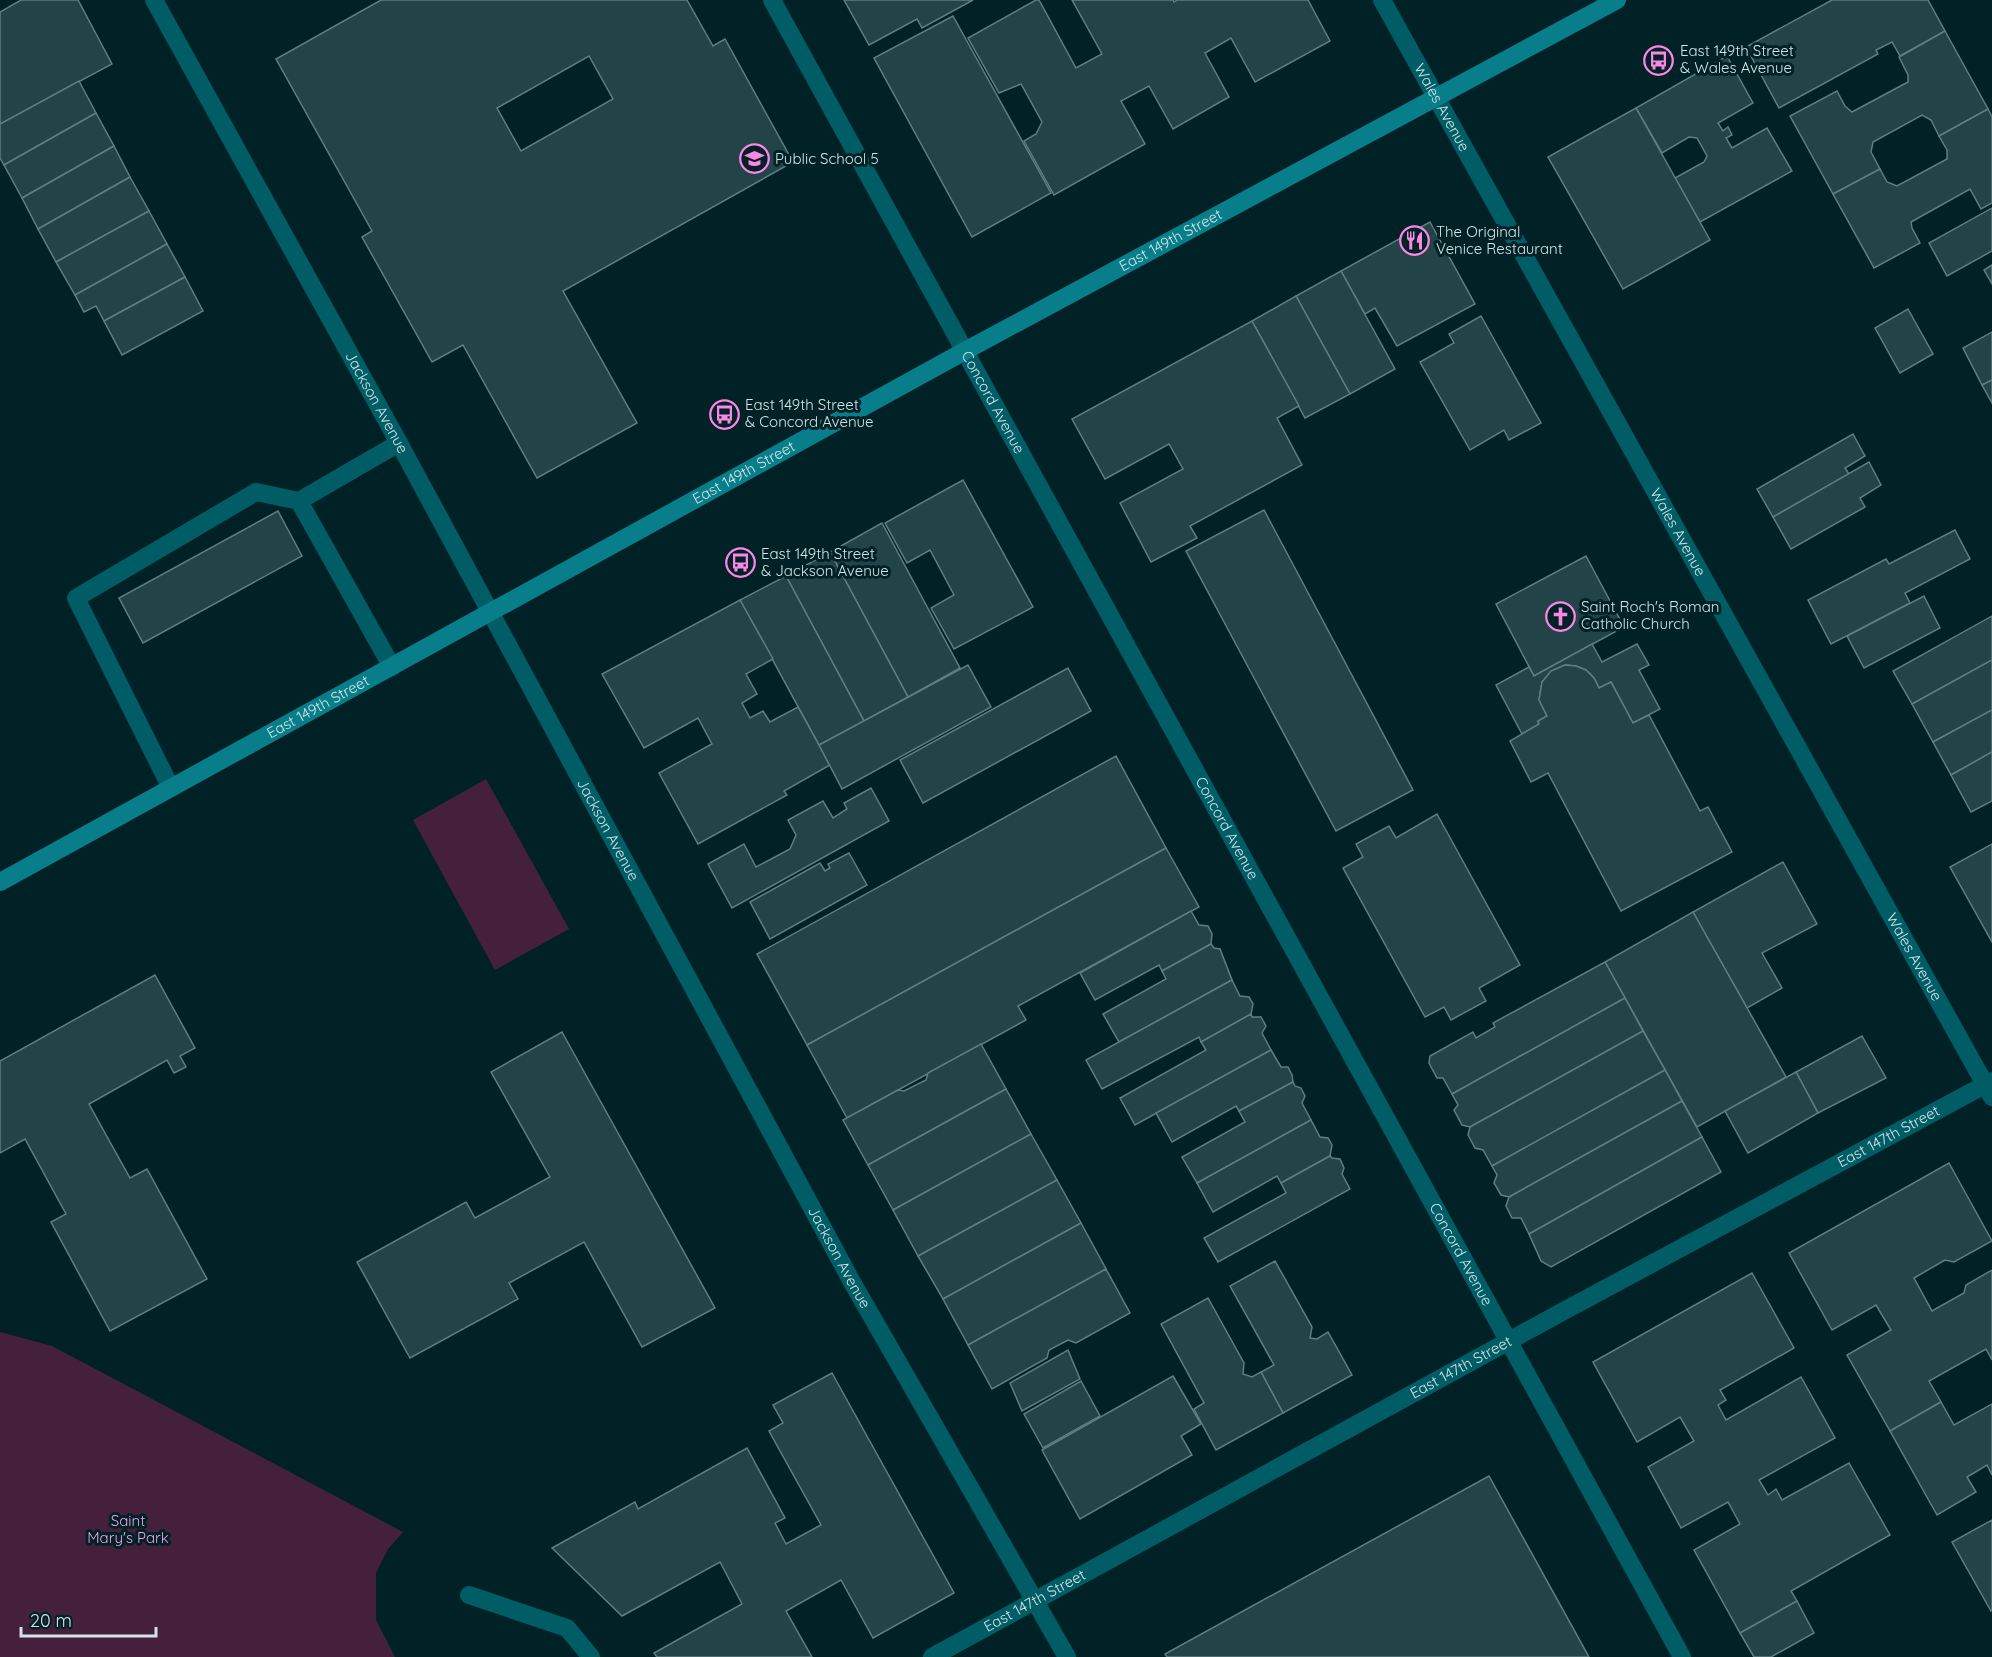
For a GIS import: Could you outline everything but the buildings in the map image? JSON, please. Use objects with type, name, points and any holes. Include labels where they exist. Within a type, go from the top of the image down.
[{"type":"main road","name":"East 149th Street","points":[[1,880],[963,352],[1617,0]]},
{"type":"street","name":"Jackson Avenue","points":[[154,0],[399,443],[852,1282],[1066,1657]]},
{"type":"street","name":"Concord Avenue","points":[[772,0],[963,352],[1682,1657]]},
{"type":"street","name":"Wales Avenue","points":[[1382,0],[1990,1087]]},
{"type":"street","points":[[171,788],[76,598],[256,492],[299,501],[399,443]]},
{"type":"street","points":[[299,501],[392,667]]},
{"type":"street","name":"East 147th Street","points":[[932,1657],[1508,1341],[1990,1087]]},
{"type":"street","points":[[469,1595],[567,1628],[591,1657]]},
{"type":"green space","points":[[486,779],[569,929],[495,970],[413,820]]},
{"type":"green space","name":"Saint Mary's Park","points":[[0,1332],[52,1346],[403,1532],[388,1549],[376,1573],[376,1620],[395,1657],[0,1657]]},
{"type":"place","name":"East 149th Street & Wales Avenue","points":[[1659,60]]},
{"type":"place","name":"Public School 5","points":[[754,159]]},
{"type":"place","name":"The Original Venice Restaurant","points":[[1415,241]]},
{"type":"place","name":"East 149th Street & Concord Avenue","points":[[724,414]]},
{"type":"place","name":"East 149th Street & Jackson Avenue","points":[[740,563]]},
{"type":"place","name":"Saint Roch's Roman Catholic Church","points":[[1560,616]]}]
